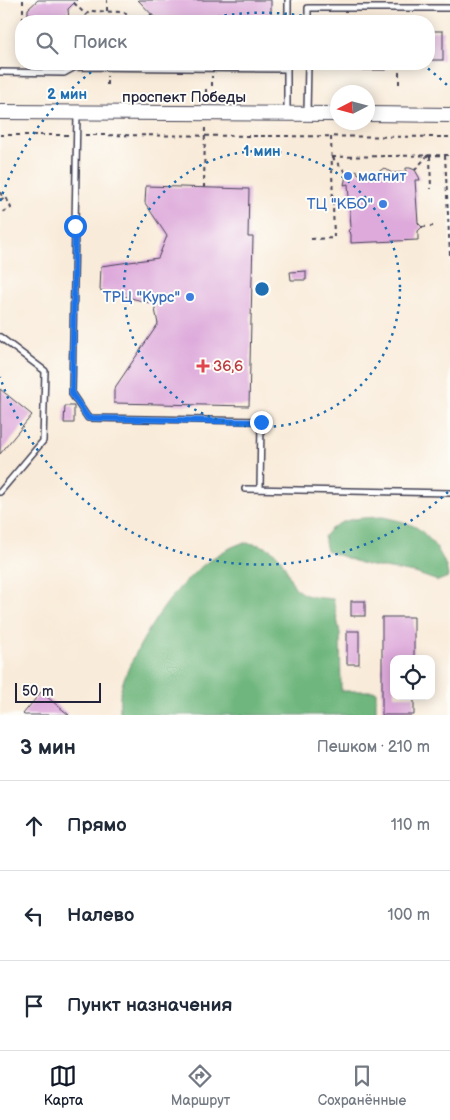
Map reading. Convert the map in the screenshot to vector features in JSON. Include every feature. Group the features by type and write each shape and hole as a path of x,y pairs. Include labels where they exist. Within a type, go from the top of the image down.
{"main road":[{"name":"проспект Победы","path":"0,112 330,114"},
{"path":"375,114 450,115"}],"lane":[{"path":"288,0 288,15"},
{"path":"308,15 308,8 450,8"},
{"path":"0,72 64,73 70,70"},
{"path":"287,70 287,114"},
{"path":"307,114 308,70"},
{"path":"77,113 72,394 88,418 261,422 260,489"},
{"path":"0,337 45,371 43,440 0,492"},
{"path":"245,489 450,493"}],"path":[{"path":"23,0 23,15"},
{"path":"107,0 107,11"},
{"path":"74,3 86,15 90,11 107,11 124,12 127,15"},
{"path":"399,70 399,86"},
{"path":"204,188 206,86"},
{"path":"0,135 450,137"},
{"path":"310,239 334,238 331,136"},
{"path":"445,155 450,255"},
{"path":"332,157 450,155"},
{"path":"415,170 429,156"},
{"path":"429,156 431,189"},
{"path":"332,157 347,174"},
{"path":"0,192 1,199 6,197 11,208 0,213"},
{"path":"422,227 433,226"}],"green space":[{"path":"383,517 412,525 425,534 442,558 448,577 438,581 415,573 366,565 327,551 324,537 329,530 350,520"},
{"path":"242,543 259,545 271,550 279,557 292,583 306,595 333,599 340,633 341,691 376,691 376,715 120,715 120,692 126,673 155,620 179,588 193,574 208,561"}],"building":[{"path":"38,0 77,0 68,9 68,15 28,15 28,9"},
{"path":"138,0 271,0 271,15 152,15"},
{"path":"435,31 443,31 443,60 435,60"},
{"name":"ТЦ \"КБО\"","path":"384,168 392,173 406,172 406,168 410,168 415,170 419,177 420,180 415,180 418,223 422,227 418,231 418,240 351,243 351,234 348,231 351,227 348,184 344,185 346,176 357,170 358,174 377,173"},
{"name":"ТРЦ \"Курс\"","path":"146,186 249,189 248,237 253,237 249,406 114,403 114,389 158,324 154,304 100,290 101,266 158,258 167,236 145,203"},
{"path":"306,271 306,280 291,280 290,272"},
{"path":"0,389 32,415 0,454"},
{"path":"65,406 74,406 74,423 64,423"},
{"path":"351,601 365,601 365,616 351,616"},
{"path":"382,617 414,617 414,655 390,655 390,700 414,700 414,715 382,715"},
{"path":"347,631 359,631 359,664 347,664"},
{"path":"41,692 69,715 24,715"}],"place":[{"name":"магнит","path":"348,176"},
{"name":"ТЦ \"КБО\"","path":"383,204"},
{"name":"ТРЦ \"Курс\"","path":"190,297"},
{"name":"36,6","path":"203,366"}],"route":[{"path":"75,226 72,394 88,418 261,422"}]}
